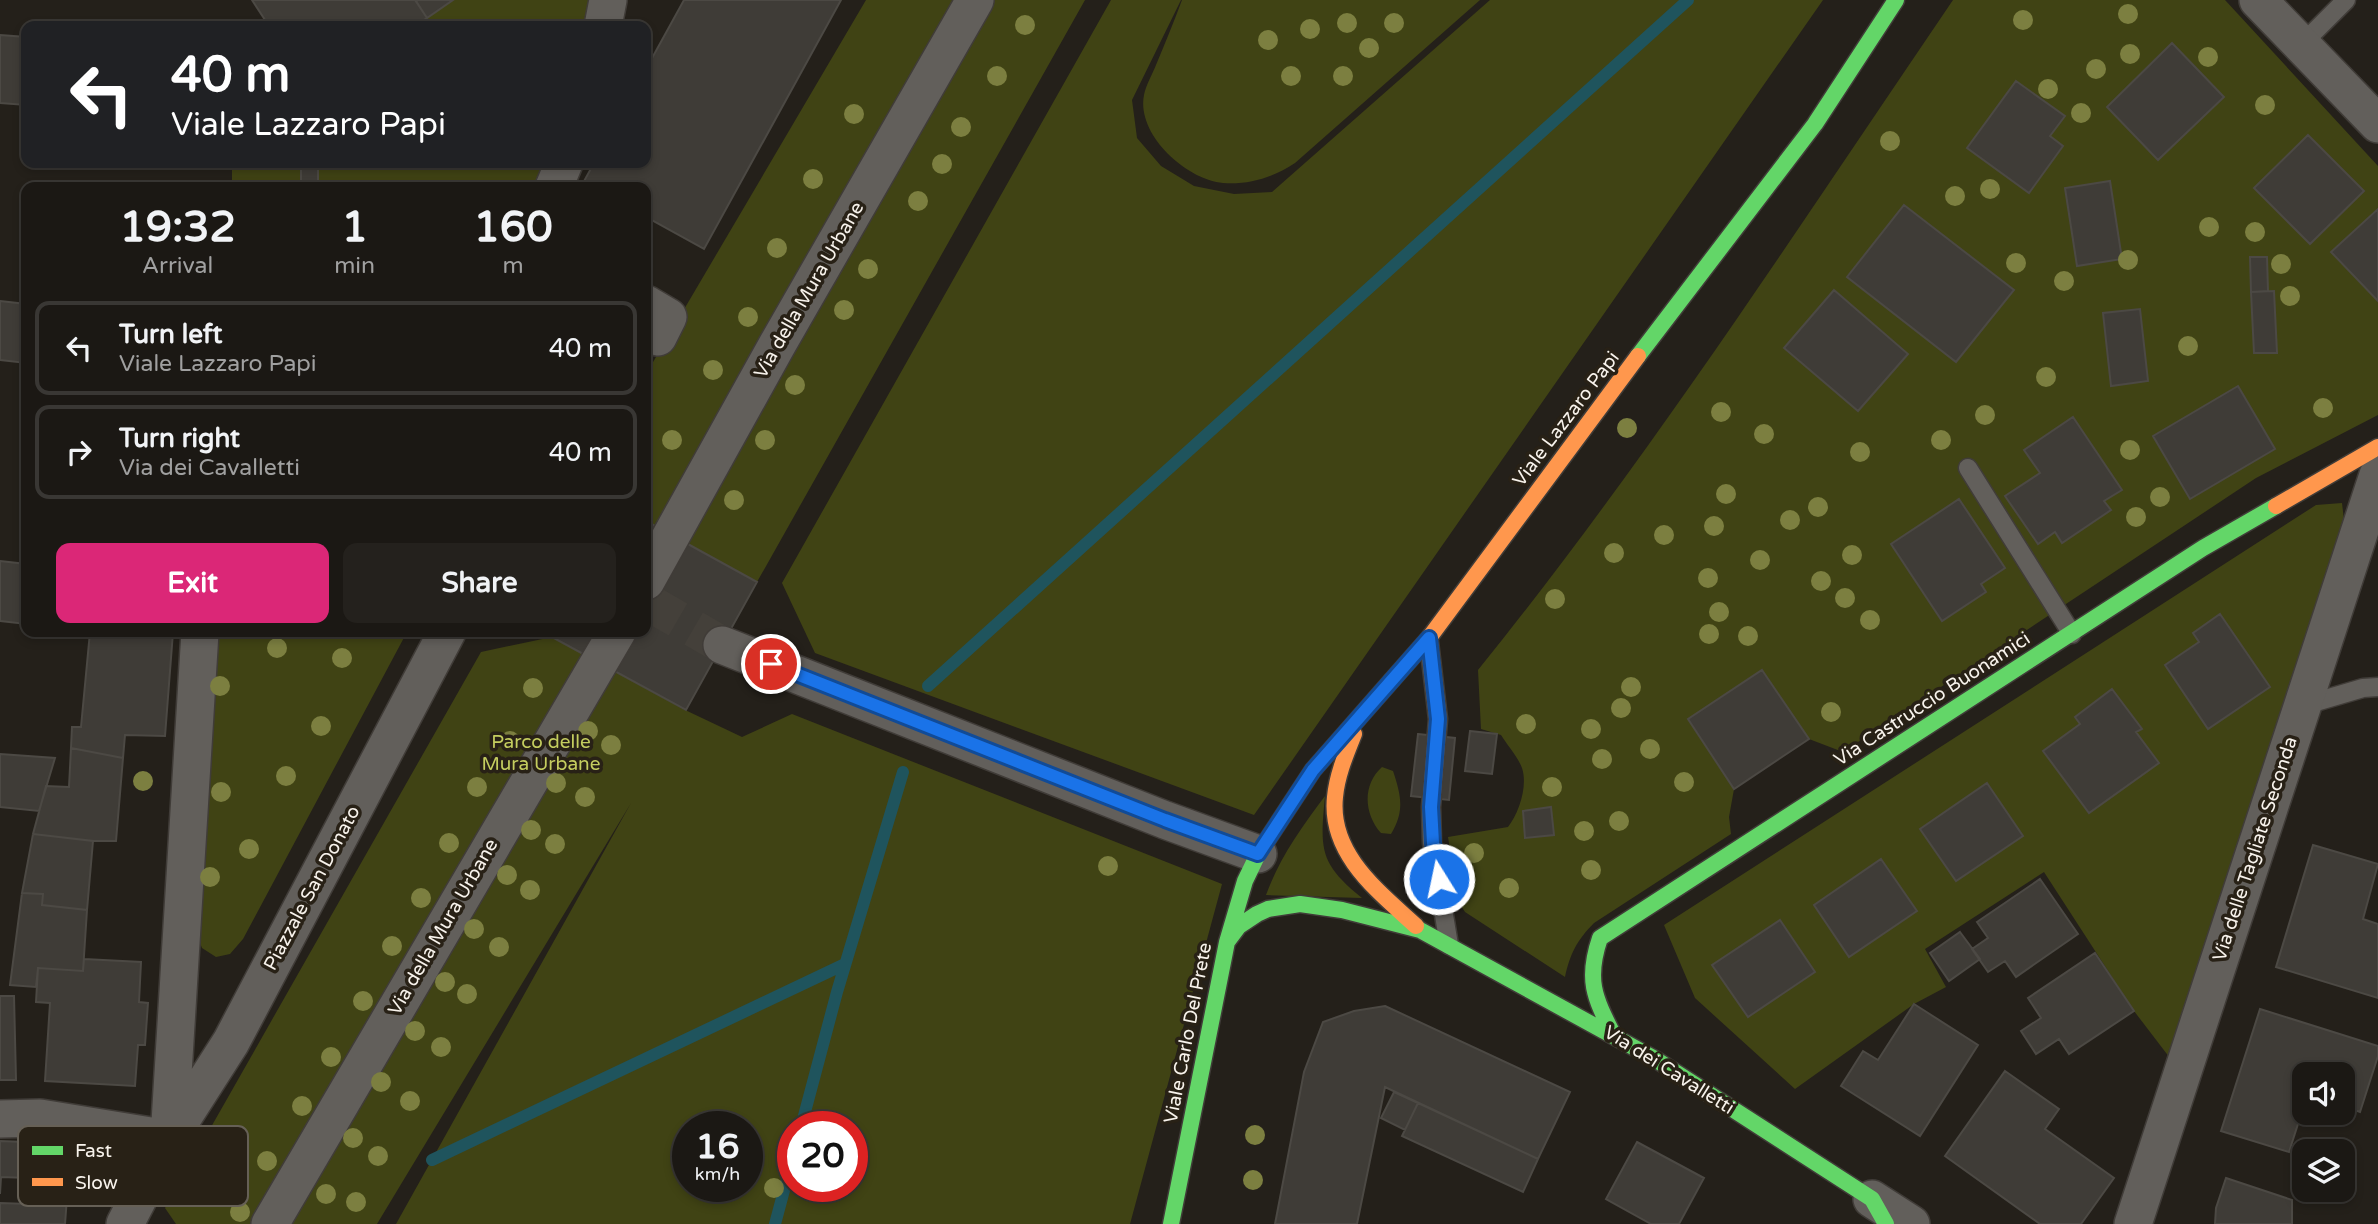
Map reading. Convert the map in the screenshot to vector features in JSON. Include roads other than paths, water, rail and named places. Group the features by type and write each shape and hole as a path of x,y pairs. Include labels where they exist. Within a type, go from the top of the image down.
{"main road":[{"name":"Viale Lazzaro Papi","path":"1258,854 1313,770 1429,638 1705,266 1815,124 1896,0"},
{"name":"Via Castruccio Buonamici","path":"1613,1034 1592,992 1591,961 1600,938 2255,517 2378,447"},
{"path":"1365,712 1342,761 1334,799 1335,826 1346,853 1360,872 1420,930"},
{"name":"Viale Carlo Del Prete","path":"1171,1224 1227,942 1245,881 1258,854"},
{"path":"1227,942 1239,926 1257,914 1268,909 1300,904 1330,908 1420,930"},
{"name":"Via dei Cavalletti","path":"1420,930 1613,1034 1879,1211"}],"street":[{"path":"604,21 608,0"},
{"name":"Via della Mura Urbane","path":"651,572 770,357 975,0"},
{"path":"2258,0 2378,124"},
{"name":"Via delle Tagliate Seconda","path":"2133,1224 2378,475"},
{"name":"Piazzale San Donato","path":"170,1126 200,637"},
{"name":"Piazzale San Donato","path":"177,1126 231,1042 444,637"},
{"name":"Via della Mura Urbane","path":"270,1224 614,637"},
{"path":"722,645 1165,820 1258,854"},
{"path":"0,1119 40,1118 89,1126"},
{"name":"Piazzale San Donato","path":"125,1224 134,1206"},
{"name":"Via dei Cavalletti","path":"1879,1211 1911,1224"}],"lane":[{"path":"2301,45 2346,0"},
{"path":"1968,468 2072,634"},
{"path":"1429,638 1438,719 1431,807 1433,843 1449,945"},
{"path":"2302,706 2363,688 2378,687"}],"waterway":[{"path":"928,686 1688,0"},
{"path":"805,1111 837,992 903,772"},
{"path":"432,1160 845,964"},
{"path":"775,1224 781,1202"}],"tunnel":[{"path":"651,604 722,645"}],"park label":[{"name":"Parco delle Mura Urbane","path":"541,753"}]}
